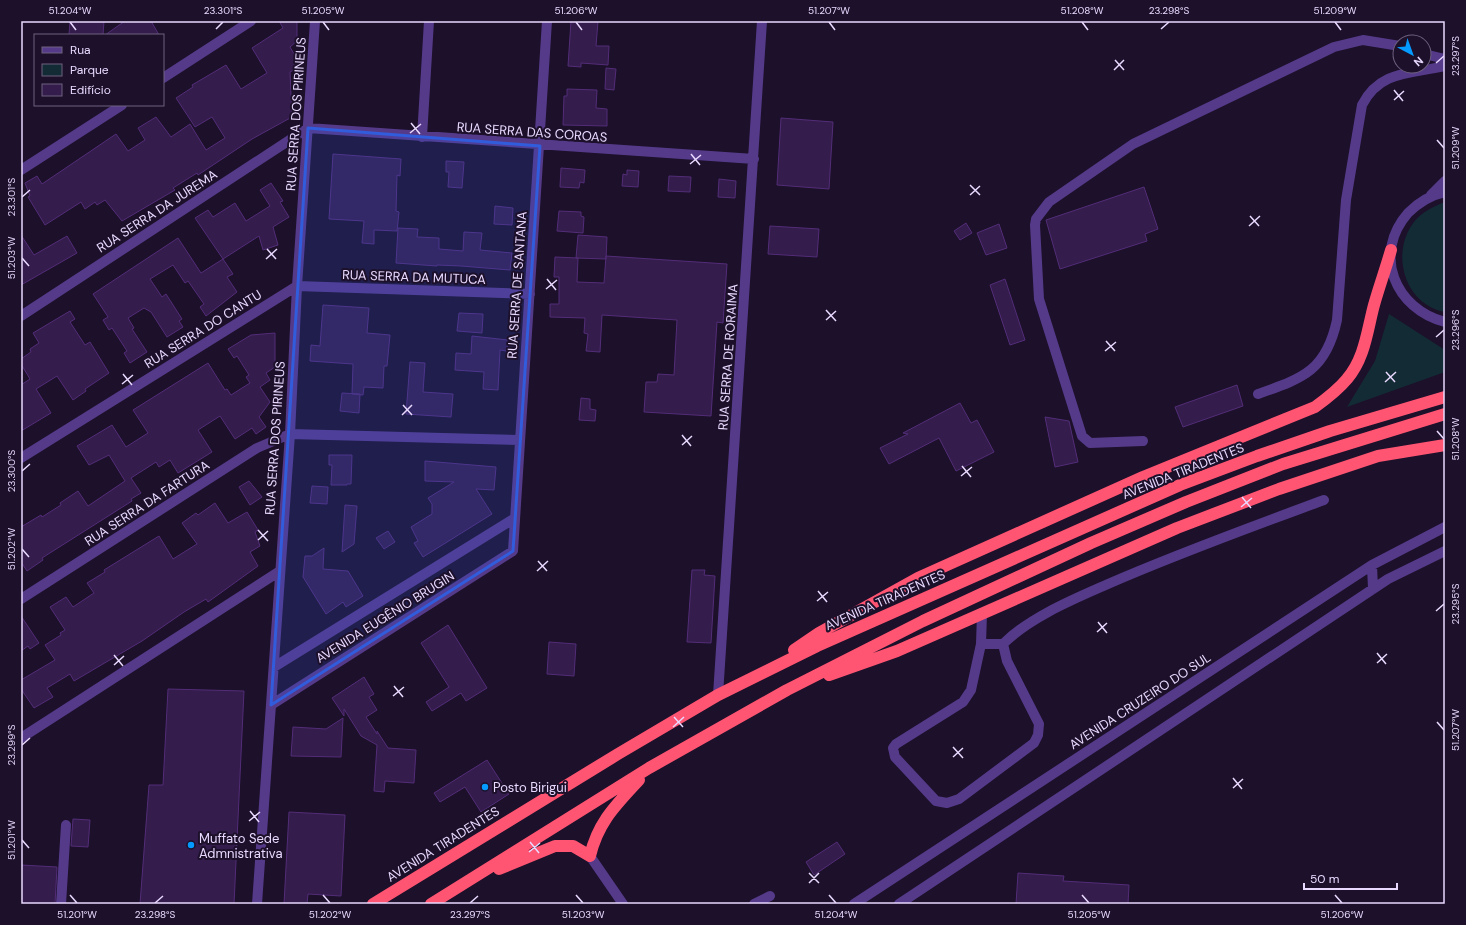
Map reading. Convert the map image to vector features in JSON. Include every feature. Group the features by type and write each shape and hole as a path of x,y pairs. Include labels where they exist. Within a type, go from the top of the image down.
{"highway":[{"path":"767,670 819,633 918,578 1142,477 1315,407 1334,393 1348,379 1358,362 1365,346 1374,306 1391,250"},
{"name":"AVENIDA TIRADENTES","path":"373,904 618,754 718,695 869,621 1180,485 1257,456 1330,431 1445,397"},
{"path":"431,904 649,768 786,690 994,587 1186,502 1283,464 1445,414"},
{"path":"786,690 897,651 1177,528 1279,488 1378,456 1445,445"},
{"path":"456,888 556,846 573,846 590,856 598,833 609,811 649,768"}],"street":[{"path":"164,77 251,21"},
{"name":"RUA SERRA DOS PIRINEUS","path":"257,904 290,434 297,286 315,21"},
{"path":"422,137 429,21"},
{"name":"RUA SERRA DE SANTANA","path":"513,551 547,21"},
{"name":"RUA SERRA DE RORAIMA","path":"718,695 762,21"},
{"path":"1143,441 1090,443 1082,436 1039,299 1035,225 1036,218 1049,202 1133,144 1334,47 1362,40 1392,45"},
{"path":"1432,56 1445,59"},
{"path":"1258,394 1293,381 1310,371 1321,361 1334,336 1337,320 1346,200 1362,105 1366,97 1389,77 1445,66"},
{"path":"21,170 120,106"},
{"name":"RUA SERRA DAS COROAS","path":"308,128 540,146 754,159"},
{"name":"RUA SERRA DA JUREMA","path":"21,316 308,128"},
{"path":"1430,197 1445,181"},
{"path":"1445,192 1430,197 1420,203 1404,218 1394,239 1391,250 1393,275 1404,297 1423,314 1445,322"},
{"name":"RUA SERRA DA MUTUCA","path":"297,286 530,294"},
{"name":"RUA SERRA DO CANTU","path":"21,458 297,286"},
{"path":"290,434 520,440"},
{"name":"RUA SERRA DA FARTURA","path":"21,599 257,448 290,434"},
{"path":"981,644 1003,644 1015,632 1073,599 1162,560 1324,500"},
{"name":"AVENIDA EUGÊNIO BRUGIN","path":"274,666 515,518"},
{"name":"AVENIDA CRUZEIRO DO SUL","path":"854,904 1372,564 1445,527"},
{"name":"AVENIDA EUGÊNIO BRUGIN","path":"271,705 513,551"},
{"path":"904,902 1388,579 1445,551"},
{"path":"1372,564 1373,589"},
{"path":"21,738 280,571"},
{"path":"982,614 981,644 971,690 963,702 896,744 893,748 894,757 936,801 947,803 960,799 1034,743 1038,735 1039,724 1007,661 1003,644"},
{"path":"61,904 66,825"},
{"path":"590,856 623,904"},
{"path":"754,904 770,896"}],"highlighted area":[{"path":"308,128 540,146 513,551 271,705"}],"green space":[{"path":"1445,203 1445,312 1431,307 1419,299 1405,276 1402,262 1403,248 1407,234 1414,222 1426,211"},
{"path":"1389,314 1445,350 1445,372 1347,407 1375,361"}],"building":[{"path":"70,21 104,21 103,34 69,34"},
{"path":"125,21 151,21 158,34 106,34"},
{"path":"279,21 297,21 297,41 290,47 301,66 290,72 292,117 252,139 198,175 197,173 173,188 175,190 122,221 105,200 97,205 95,202 85,209 81,202 45,225 28,197 30,196 25,183 37,176 42,184 116,134 128,151 145,140 138,128 156,117 171,137 190,124 206,150 225,138 212,117 195,127 176,98 193,87 192,85 226,65 241,89 267,73 252,48 283,28"},
{"path":"571,21 598,21 596,46 609,46 608,65 581,63 581,67 568,66"},
{"path":"606,68 616,69 614,90 605,89"},
{"path":"567,89 597,90 596,108 607,109 607,126 563,125 564,96 567,96"},
{"path":"781,118 833,122 829,189 777,185"},
{"path":"333,154 401,159 400,176 397,175 396,211 399,212 397,231 374,230 374,244 362,243 364,221 329,219"},
{"path":"446,161 464,162 462,188 448,187 449,172 446,172"},
{"path":"561,168 585,170 584,183 580,182 579,188 560,187"},
{"path":"627,170 639,171 638,187 622,186 623,174 627,175"},
{"path":"669,176 691,177 690,192 668,191"},
{"path":"719,179 736,181 735,198 718,197"},
{"path":"271,183 283,201 280,202 289,217 273,227 278,245 263,250 259,236 223,259 195,218 208,210 213,217 235,203 246,221 270,206 260,190"},
{"path":"1144,187 1158,229 1145,234 1147,241 1060,269 1046,220"},
{"path":"495,206 513,208 512,225 494,224"},
{"path":"559,211 581,212 581,216 584,217 583,233 557,231"},
{"path":"966,223 972,233 960,240 954,231"},
{"path":"999,224 1007,248 986,255 977,233"},
{"path":"770,226 819,229 817,257 768,254"},
{"path":"398,228 418,229 417,237 439,238 439,249 463,251 464,232 482,233 480,250 512,253 510,270 396,263"},
{"path":"21,235 34,255 67,236 77,253 21,285"},
{"path":"578,235 607,237 606,259 576,258"},
{"path":"178,238 201,273 223,259 233,274 227,277 237,292 206,316 200,307 204,304 188,281 185,283 173,265 150,279 162,297 166,294 182,319 179,321 183,327 167,337 151,312 144,308 128,318 134,328 132,329 147,352 130,363 124,353 127,351 112,328 109,330 103,320 108,317 93,294"},
{"path":"606,256 727,264 723,323 717,322 711,416 644,412 646,382 657,382 658,374 674,375 677,320 602,315 600,352 586,351 588,334 584,333 585,318 550,317 550,304 559,304 559,277 554,277 555,257 578,258 577,282 604,283"},
{"path":"1005,279 1025,340 1010,345 990,285"},
{"path":"323,305 369,308 367,333 390,335 387,366 384,366 383,388 364,387 363,395 352,394 353,364 310,361 311,345 320,346"},
{"path":"70,311 75,319 70,322 85,345 90,342 109,373 85,389 86,391 73,400 57,376 36,389 51,413 21,431 21,385 30,379 21,364 21,359 31,352 30,349 39,343 33,333"},
{"path":"459,313 483,314 482,333 457,331"},
{"path":"275,333 275,367 266,373 270,380 260,387 270,402 259,417 266,427 256,434 252,428 235,439 220,416 198,430 212,452 178,473 170,460 159,467 156,462 131,478 141,493 131,499 132,501 42,558 43,560 27,571 21,562 21,527 41,515 42,517 61,505 60,503 78,491 88,506 125,481 109,455 89,465 77,446 112,425 126,447 148,433 133,410 208,363 225,390 227,389 231,395 250,383 246,377 249,375 237,356 234,358 228,349 251,335"},
{"path":"472,336 508,340 507,351 500,350 498,390 483,389 484,372 455,370 456,353 471,354"},
{"path":"410,362 425,363 423,392 453,394 451,417 406,414"},
{"path":"1237,385 1243,406 1183,427 1175,407"},
{"path":"342,393 360,394 359,413 340,411"},
{"path":"581,398 590,399 590,409 596,410 595,421 579,420"},
{"path":"960,403 971,423 977,420 994,452 956,471 939,438 889,464 880,448 908,434 903,433"},
{"path":"1045,417 1069,421 1078,462 1055,467"},
{"path":"329,455 352,455 351,484 331,485 332,465 329,465"},
{"path":"425,461 496,467 494,490 476,489 492,514 423,557 414,543 418,541 411,527 432,514 432,504 428,498 454,482 425,481"},
{"path":"249,481 262,497 250,505 239,487"},
{"path":"312,486 328,487 327,504 310,503"},
{"path":"215,503 228,523 247,512 258,530 255,532 260,546 250,552 258,566 208,602 206,599 184,612 142,641 74,681 70,674 47,688 53,697 34,708 21,689 21,680 55,660 45,645 61,635 60,633 65,630 50,607 66,597 73,607 94,593 87,583 105,572 104,570 159,536 173,559 197,544 182,523 196,513 198,515"},
{"path":"345,505 357,506 354,544 342,552"},
{"path":"388,531 395,542 384,549 376,538"},
{"path":"324,548 323,569 348,571 363,596 346,607 343,602 326,614 303,577 305,556 312,556"},
{"path":"692,570 705,570 704,575 715,576 711,643 687,642"},
{"path":"21,616 39,643 30,649 28,646 21,651"},
{"path":"448,625 487,688 466,701 461,693 432,711 426,702 449,687 421,643"},
{"path":"549,642 576,644 574,676 547,674"},
{"path":"364,677 374,694 369,697 377,710 366,717 377,734 377,731 388,748 416,750 414,783 385,781 384,792 374,791 377,745 361,736 344,709 344,716 332,698"},
{"name":"Muffato Sede Admnistrativa","path":"168,689 244,691 234,904 140,904 149,785 163,785"},
{"path":"343,718 341,757 291,756 293,727 326,729"},
{"name":"Posto Birigui","path":"487,760 509,794 481,812 465,787 440,802 434,793"},
{"path":"289,812 345,815 341,896 308,894 307,904 284,904"},
{"path":"73,819 90,820 88,847 71,846"},
{"path":"837,842 845,854 814,875 806,862"},
{"path":"21,865 57,867 55,904 21,904"},
{"path":"1018,873 1064,876 1063,881 1129,885 1128,904 1016,904"}],"place":[{"name":"Posto Birigui","path":"485,787"},
{"name":"Muffato Sede Admnistrativa","path":"191,845"}]}
